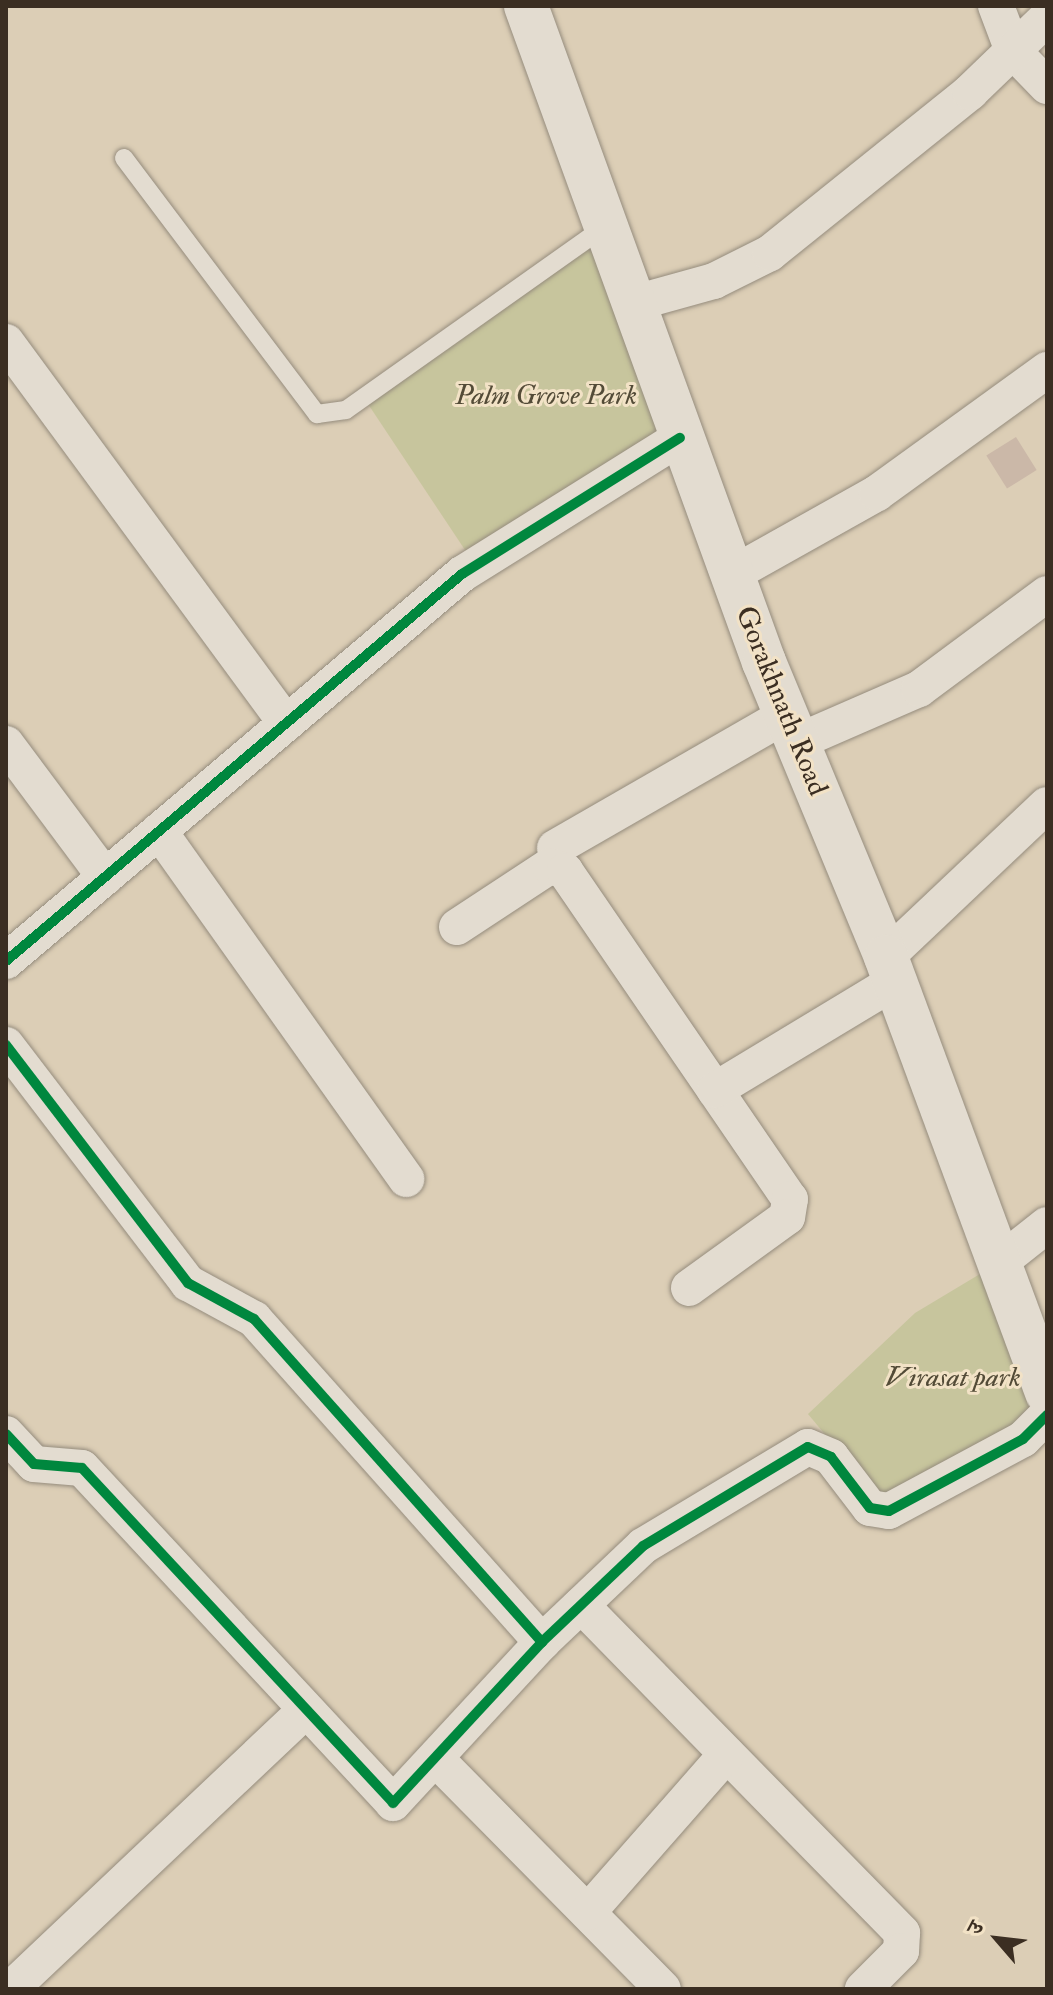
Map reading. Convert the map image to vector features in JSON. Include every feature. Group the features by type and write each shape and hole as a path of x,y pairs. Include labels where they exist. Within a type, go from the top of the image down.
{"main road":[{"name":"Gorakhnath Road","path":"526,6 731,575 891,969 1047,1393"}],"street":[{"path":"996,6 1013,51 1047,86"},
{"path":"631,304 714,281 770,253 1013,51 1047,18"},
{"path":"6,342 286,723"},
{"path":"731,575 877,493 1047,370"},
{"path":"6,961 462,574 680,438"},
{"path":"555,848 791,729 919,689 1047,594"},
{"path":"6,744 105,877"},
{"path":"715,1090 891,969 1047,806"},
{"path":"159,831 406,1179"},
{"path":"457,927 558,866 715,1090 791,1208 689,1288"},
{"path":"6,1045 188,1283 254,1319 542,1642"},
{"path":"999,1263 1047,1225"},
{"path":"6,1434 34,1464 82,1468 393,1803 542,1642 643,1546 808,1447 831,1457 870,1508 889,1511 1023,1439 1047,1415"},
{"path":"581,1605 902,1933 901,1951 863,1989"},
{"path":"16,1984 306,1710"},
{"path":"588,1912 727,1754"},
{"path":"436,1759 663,1989"}],"lane":[{"path":"124,158 317,414 346,410 604,227"}],"green space":[{"name":"Palm Grove Park","path":"601,235 674,436 471,559 364,398"},
{"name":"Virasat park","path":"990,1268 1042,1404 1015,1430 878,1498 808,1414 915,1313"}],"building":[{"path":"1016,437 1037,470 1007,489 986,456"}],"cycle path":[{"path":"6,961 462,574 680,438"},
{"path":"6,1045 188,1283 254,1319 542,1642 643,1546 808,1447 831,1457 870,1508 889,1511 1023,1439 1047,1415"},
{"path":"6,1434 34,1464 82,1468 393,1803 542,1642"}]}
